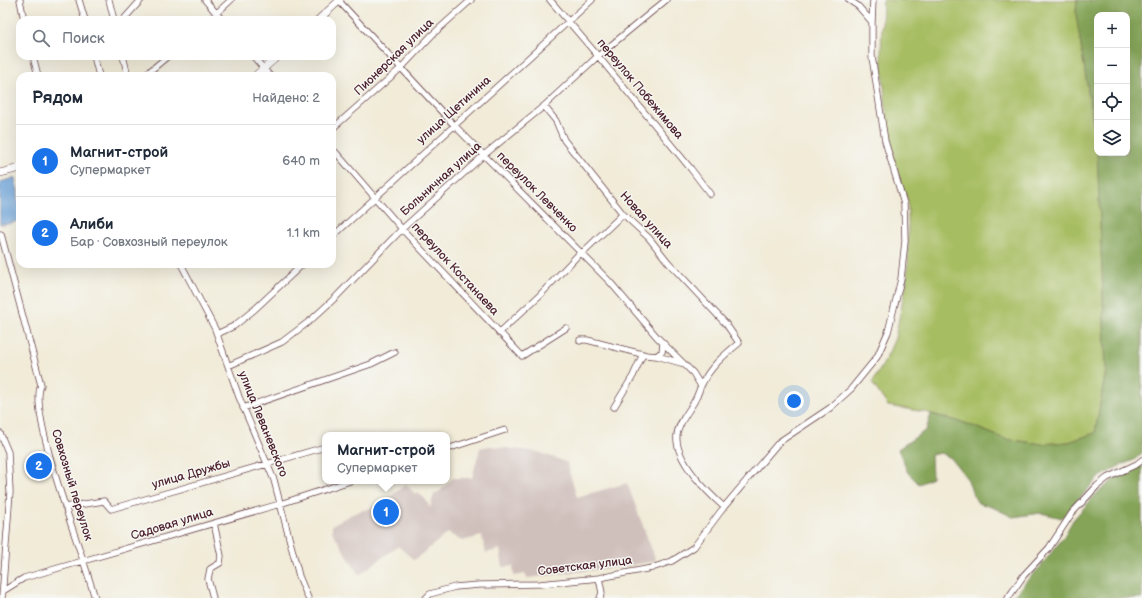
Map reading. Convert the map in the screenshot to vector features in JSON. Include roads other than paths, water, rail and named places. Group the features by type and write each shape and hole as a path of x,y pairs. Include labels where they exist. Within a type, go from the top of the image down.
{"main road":[{"path":"322,16 339,0"},
{"path":"260,72 273,60"},
{"path":"0,173 16,169"}],"street":[{"path":"20,0 23,16"},
{"path":"79,0 84,16"},
{"path":"109,0 113,16"},
{"path":"127,16 141,0"},
{"path":"204,0 219,16"},
{"path":"213,16 231,0"},
{"name":"переулок Левченко","path":"339,0 454,125 610,282 663,343 692,373 701,386"},
{"name":"Пионерская улица","path":"336,125 401,68 432,35 471,0"},
{"name":"переулок Побежимова","path":"550,0 692,169 710,194"},
{"name":"улица Щетинина","path":"336,233 592,0"},
{"name":"Больничная улица","path":"228,366 282,342 311,320 336,297 402,229 484,155 544,106 598,56 666,0"},
{"path":"849,0 858,6 872,22"},
{"name":"Советская улица","path":"426,598 430,594 467,586 540,584 599,578 652,568 672,561 694,547 724,507 779,442 830,408 851,389 877,357 888,332 901,279 905,241 904,204 885,141 872,57 873,0"},
{"path":"34,60 37,72"},
{"path":"95,60 97,72"},
{"path":"124,60 127,72"},
{"path":"149,72 163,60"},
{"path":"255,60 266,72"},
{"name":"Новая улица","path":"544,106 556,121 564,140 623,214 649,238 668,262 726,324 739,343 712,366 701,386"},
{"name":"переулок Костанаева","path":"336,153 402,229 522,356 566,328"},
{"name":"переулок Костанаева","path":"499,333 540,295 578,255 582,253 623,214"},
{"name":"Совхозный переулок","path":"0,234 41,386 38,399 44,434 94,598"},
{"name":"улица Леваневского","path":"183,268 217,334 243,408 274,480 299,576 308,598"},
{"path":"217,334 234,326 255,309 299,268"},
{"path":"580,341 587,340 643,354 666,358 683,364"},
{"path":"656,356 662,352 663,343"},
{"path":"243,408 371,364 395,352"},
{"path":"614,407 633,376 643,354"},
{"path":"701,386 698,396 677,434 677,447 684,460 700,482 713,498 724,507"},
{"path":"450,448 505,430"},
{"path":"0,434 8,452 10,492 2,598"},
{"name":"улица Дружбы","path":"65,506 104,501 111,509 322,448"},
{"path":"1008,598 1024,575 1049,548 1072,513 1097,486 1107,478 1137,464 1142,460"},
{"name":"Садовая улица","path":"3,590 24,578 84,562 280,504 341,484"},
{"path":"213,598 208,579 210,569 220,563 221,556 214,523"},
{"path":"599,578 602,593 600,598"}],"water":[{"path":"15,178 16,222 14,223 0,224 0,182"}],"place":[{"name":"Алиби","path":"39,466"},
{"name":"Магнит-строй","path":"386,512"}]}
